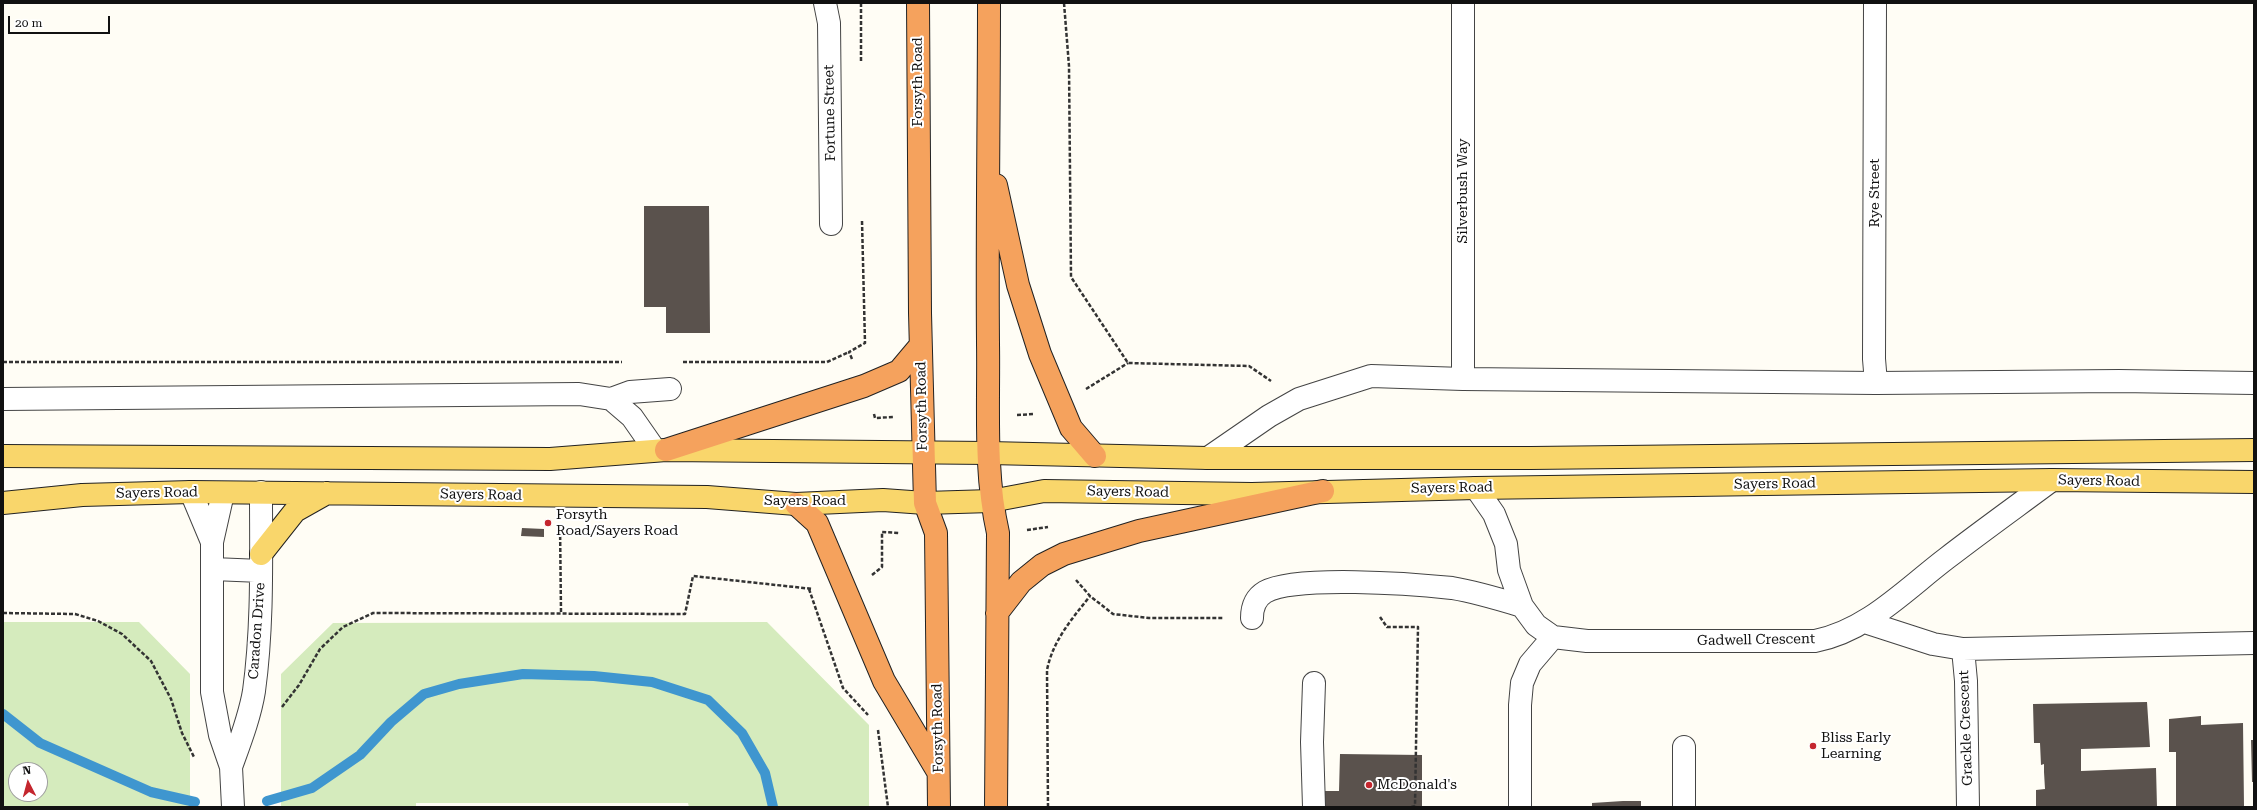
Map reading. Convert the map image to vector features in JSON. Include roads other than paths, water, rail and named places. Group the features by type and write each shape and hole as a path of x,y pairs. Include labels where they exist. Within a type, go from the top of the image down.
{"highway":[{"name":"Forsyth Road","path":"918,3 920,346 925,503 936,533 938,807"},
{"path":"988,3 989,453 991,501 998,533 996,807"},
{"path":"988,144 1018,285 1040,354 1071,428 1095,456"},
{"path":"660,450 864,386 899,371 920,346"},
{"path":"997,613 1021,582 1042,565 1064,554 1139,531 1323,491"},
{"path":"796,504 817,523 884,681 938,771"}],"main road":[{"name":"Sayers Road","path":"3,456 550,459 660,450 923,452 1208,458 1531,458 2254,450"},
{"path":"224,493 230,470 244,458 261,492"},
{"name":"Sayers Road","path":"3,503 82,495 191,492 707,498 796,504 883,500 925,503 991,501 1044,491 1252,494 1476,488 2052,480 2254,482"},
{"path":"261,562 295,511 328,493"}],"street":[{"name":"Fortune Street","path":"826,3 829,23 831,224"},
{"name":"Silverbush Way","path":"1463,3 1463,379"},
{"name":"Rye Street","path":"1875,3 1874,359 1876,383"},
{"path":"1208,458 1269,416 1299,399 1371,376 1463,379 1876,383 2111,381 2254,383"},
{"path":"611,400 630,392 670,389"},
{"path":"3,399 580,394 611,400 632,417 660,450"},
{"name":"Gadwell Crescent","path":"1476,488 1494,514 1506,544 1510,570 1522,606 1536,625 1553,637 1587,641 1815,641 1830,637 1865,622 1947,558 2052,480"},
{"name":"Caradon Drive","path":"191,492 212,542"},
{"name":"Caradon Drive","path":"231,767 242,737 253,692 261,619 261,492"},
{"name":"Caradon Drive","path":"224,493 212,542 212,692 218,727 231,767 233,807"},
{"path":"213,570 261,562"},
{"path":"1252,618 1255,602 1265,592 1316,583 1387,584 1452,588 1482,594 1522,606"},
{"path":"1865,622 1932,644 1963,649 2254,643"},
{"path":"1520,807 1520,705 1522,683 1530,664 1553,637"},
{"name":"Grackle Crescent","path":"1963,649 1966,682 1968,807"},
{"path":"1314,682 1312,742 1314,807"},
{"path":"1684,747 1684,807"}],"waterway":[{"path":"267,801 312,788 360,755 391,722 424,694 459,684 523,674 594,676 652,682 708,700 742,733 765,773 773,807"},
{"path":"3,714 40,743 151,792 195,802"}],"place":[{"name":"Forsyth Road/Sayers Road","path":"548,523"},
{"name":"Bliss Early Learning","path":"1813,746"},
{"name":"McDonald's","path":"1369,785"}]}
